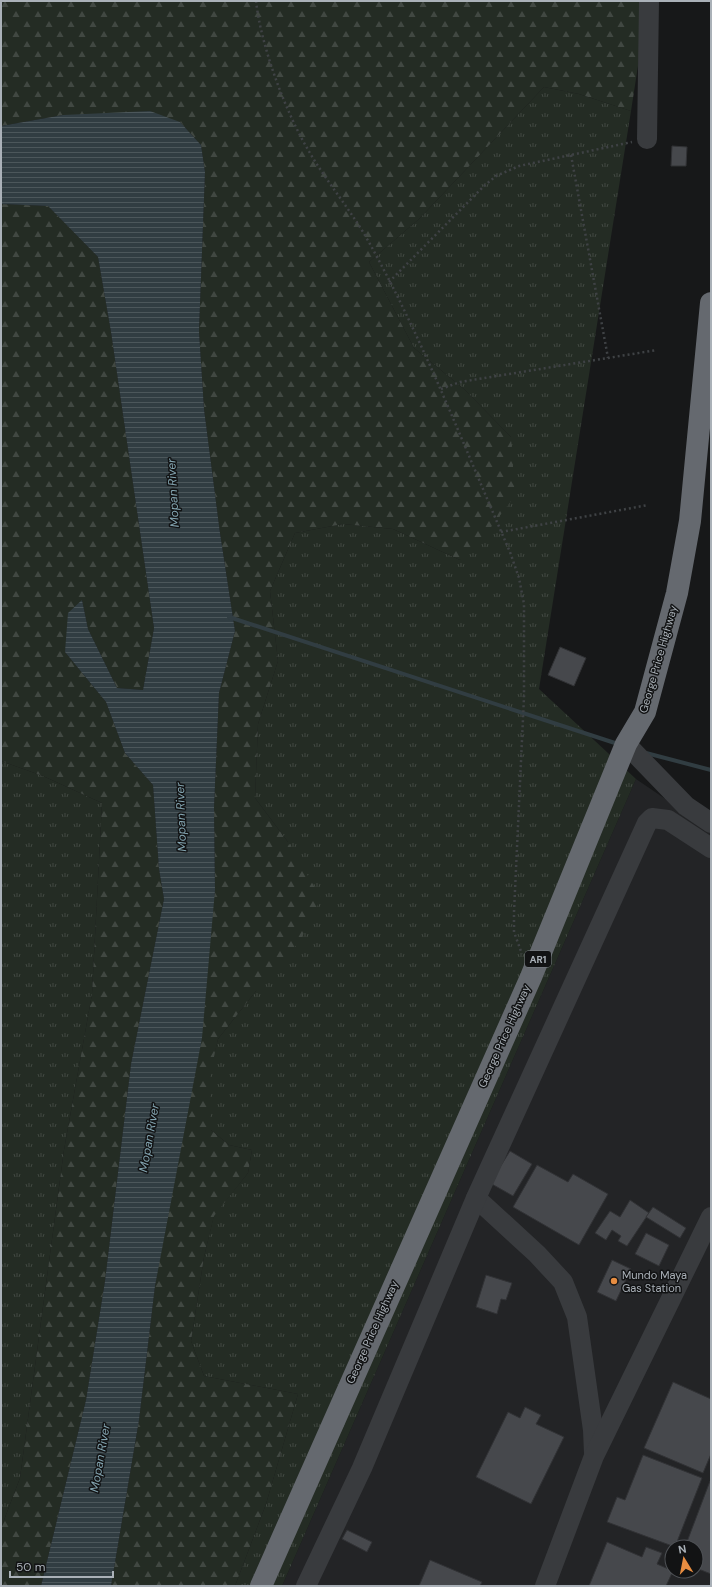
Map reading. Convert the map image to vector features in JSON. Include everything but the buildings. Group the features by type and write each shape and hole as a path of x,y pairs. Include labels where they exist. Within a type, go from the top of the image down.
{"highway":[{"name":"George Price Highway","path":"261,1586 531,977 626,744 644,712 677,593 690,521 705,422 711,303"}],"street":[{"path":"646,139 649,1"},
{"path":"626,744 686,806 711,823"},
{"path":"306,1586 362,1468 476,1198 647,824 652,818 668,820 711,848"},
{"path":"476,1198 537,1254 563,1282 572,1301 577,1317 593,1430 594,1456"},
{"path":"545,1586 594,1456 711,1217"},
{"path":"693,1253 711,1244"}],"path":[{"path":"256,1 265,44 292,118 310,154 366,237 389,282 441,389 519,578 524,604 524,697 514,932 531,977"},
{"path":"389,282 484,186 496,176 519,166 646,139"},
{"path":"571,155 608,358"},
{"path":"441,389 460,382 657,350"},
{"path":"501,532 648,504"}],"shaded area":[{"path":"636,779 711,830 711,1586 282,1586"}],"green space":[{"path":"1,1 648,1 631,111 579,94 544,87 419,219 369,262 414,348 465,390 511,437 515,496 474,549 460,560 393,529 343,524 295,533 270,591 278,661 258,724 255,798 288,842 321,898 300,941 256,991 218,1039 211,1070 211,1130 229,1145 252,1150 248,1173 214,1216 204,1257 191,1341 204,1376 298,1394 266,1504 235,1586 111,1586 139,1420 155,1286 215,890 214,808 219,693 235,631 220,533 204,409 199,331 205,172 201,145 180,122 63,115 1,126"},
{"path":"544,87 579,94 631,111 539,689 636,779 282,1586 235,1586 266,1504 298,1394 204,1376 191,1341 204,1257 214,1215 248,1173 252,1150 229,1145 211,1130 210,1070 218,1039 256,991 288,842 255,798 258,724 278,661 270,591 295,533 343,524 393,529 460,560 511,437 465,390 414,348 369,262 419,219"},
{"path":"1,204 48,206 98,257 111,332 154,628 143,690 117,688 88,629 82,600 65,652 106,702 125,753 153,785 159,869 164,899 131,1064 105,1281 86,1400 41,1586 1,1586 1,1528 20,1478 64,1150 92,994 102,803 43,776 1,761"},
{"path":"1,761 43,776 102,803 92,994 64,1150 20,1478 1,1528"}],"water":[{"name":"Mopan River","path":"150,111 180,122 201,145 205,172 199,331 204,409 220,533 235,631 219,693 214,808 215,890 202,1038 155,1286 139,1420 111,1586 41,1586 86,1400 105,1281 131,1064 164,899 159,869 153,785 125,753 106,702 65,652 68,613 82,600 88,629 117,688 143,690 154,628 111,332 98,257 48,206 1,204 1,126 63,115"}],"waterway":[{"path":"229,617 618,744"},
{"path":"646,753 711,770"}],"place":[{"name":"Mundo Maya Gas Station","path":"614,1281"}]}
